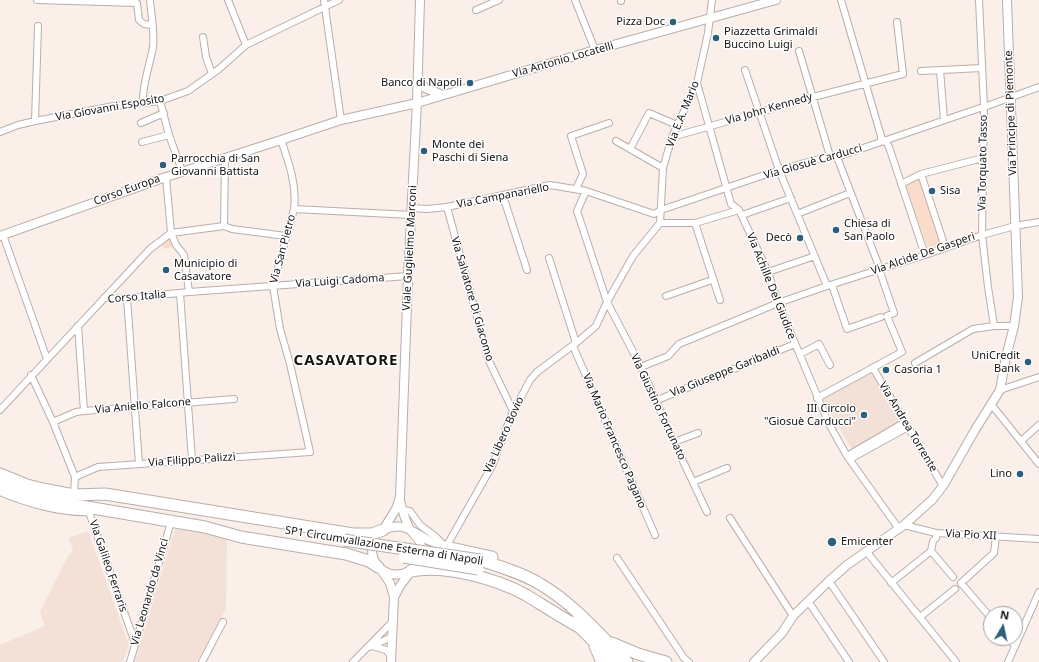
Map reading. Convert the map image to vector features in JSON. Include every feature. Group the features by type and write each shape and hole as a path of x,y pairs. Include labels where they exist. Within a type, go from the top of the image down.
{"highway":[{"path":"2,479 205,522 241,537 346,554 369,561 378,567"},
{"path":"2,479 26,495 45,500 170,522 205,522"},
{"path":"74,495 104,494 353,534 372,534 382,530"},
{"name":"SP1 Circumvallazione Esterna di Napoli","path":"205,522 479,565 521,575 540,584 561,598 580,622 599,641 615,662"},
{"path":"446,547 486,555 530,571 545,579 570,602 580,622"},
{"path":"411,571 423,568 461,572 494,582 525,594 580,622"},
{"path":"602,662 599,641 666,662"},
{"name":"SP1 Circumvallazione Esterna di Napoli","path":"599,641 627,662"}],"street":[{"path":"37,0 137,2 139,20 144,24 152,25"},
{"path":"143,103 147,69 153,47 150,0"},
{"path":"228,0 246,45"},
{"name":"Via Giovanni Esposito","path":"0,132 18,125 35,121 114,106 160,101 188,91 212,74 246,45 325,3 339,0"},
{"name":"Viale Guglielmo Marconi","path":"410,530 400,497 420,0"},
{"path":"476,10 500,0"},
{"path":"575,0 595,50"},
{"name":"Via E.A. Mario","path":"661,210 663,168 672,137 697,83 708,33 712,0"},
{"name":"Via Antonio Locatelli","path":"417,103 595,50 776,0"},
{"path":"841,0 881,136 883,141 889,147 925,254"},
{"name":"Via Torquato Tasso","path":"978,0 984,107 982,235 994,326"},
{"name":"Via Principe di Piemonte","path":"754,662 782,633 793,616 829,581 847,565 901,527 932,500 943,486 1000,390 1014,326 1018,297 1009,98 1007,0"},
{"path":"325,3 341,120"},
{"name":"Via John Kennedy","path":"672,137 866,82 903,74 897,22"},
{"path":"35,121 38,26"},
{"path":"203,37 206,57 212,74"},
{"path":"799,51 833,157 850,193 879,269 894,313 887,316 902,352 817,398"},
{"path":"921,71 982,68"},
{"path":"745,70 758,112 797,214 815,256 830,285 848,329 881,317"},
{"path":"940,70 944,120"},
{"path":"418,78 425,88 443,95"},
{"name":"Via Achille Del Giudice","path":"697,83 732,204 740,212 768,272 778,304 817,398 829,424 849,458 901,527"},
{"name":"Via Giosuè Carducci","path":"661,210 780,170 833,157 883,141 1039,87"},
{"path":"160,101 169,135 182,171"},
{"name":"Corso Europa","path":"2,235 182,171 341,120 417,103"},
{"path":"141,123 164,113"},
{"path":"630,149 649,113 677,125"},
{"path":"576,189 583,174 571,136 609,123"},
{"path":"142,142 169,135"},
{"name":"Via San Pietro","path":"281,140 295,186 294,209 273,286 280,329 290,364 310,452"},
{"path":"616,141 663,168"},
{"path":"224,226 225,158"},
{"path":"901,184 921,174 983,158"},
{"path":"921,174 945,247"},
{"path":"166,177 171,233 176,246 184,255 190,292"},
{"name":"Via Campanariello","path":"294,209 411,212 447,207 550,185 586,191 654,214 661,210"},
{"name":"Via Giustino Fortunato","path":"586,191 576,211 607,302 641,367 707,512"},
{"path":"797,214 850,193"},
{"path":"503,196 528,270"},
{"path":"661,210 660,223 694,223 791,198"},
{"name":"Via Salvatore Di Giacomo","path":"447,207 489,361 513,411"},
{"path":"1015,226 1039,222"},
{"name":"Via Libero Bovio","path":"446,547 492,466 513,411 530,380 537,372 596,326 607,302 633,256 660,223"},
{"path":"694,223 720,300"},
{"path":"104,298 150,250 171,233 224,226 232,229 286,236"},
{"name":"Via Alcide De Gasperi","path":"641,367 668,356 679,344 778,304 945,247 1015,226"},
{"path":"2,235 47,359"},
{"path":"768,272 815,256"},
{"name":"Via Mario Francesco Pagano","path":"549,258 574,344 655,535"},
{"name":"Via Luigi Cadoma","path":"273,286 408,276"},
{"path":"666,296 712,280"},
{"name":"Corso Italia","path":"0,410 104,298 128,298 273,286"},
{"path":"180,293 192,460"},
{"path":"128,298 139,464"},
{"path":"78,326 84,411"},
{"path":"915,363 972,329 994,326 1014,326"},
{"name":"Via Giuseppe Garibaldi","path":"655,400 795,344"},
{"name":"Via Achille Del Giudice","path":"800,354 819,344 830,365"},
{"name":"Via Andrea Torrente","path":"873,368 943,486"},
{"path":"31,375 54,422 75,477 74,495"},
{"path":"1000,390 1039,377"},
{"name":"Via Aniello Falcone","path":"54,422 76,412 134,406 234,399"},
{"path":"991,404 1039,464"},
{"path":"849,458 906,424"},
{"path":"1020,441 1039,425"},
{"path":"674,442 698,433"},
{"name":"Via Filippo Palizzi","path":"75,477 98,467 310,452"},
{"path":"693,482 727,468"},
{"path":"0,492 25,501 66,511 105,511"},
{"name":"Viale Guglielmo Marconi","path":"382,530 396,509 400,497"},
{"path":"403,510 410,511 420,525 446,547"},
{"name":"Via Galileo Ferraris","path":"89,512 135,643"},
{"path":"730,518 793,616"},
{"name":"Via Leonardo da Vinci","path":"130,662 170,522"},
{"path":"391,659 394,597 390,584 378,567 372,555 372,546 376,537 382,530 391,526 401,526 435,544 446,547"},
{"name":"Via Pio XII","path":"901,527 936,533 1039,539"},
{"path":"394,597 400,586 417,564 421,555 421,545 417,536 410,530"},
{"path":"891,583 930,551 936,538 936,533"},
{"path":"983,609 961,583 994,553 996,536"},
{"path":"866,551 956,662"},
{"path":"930,551 953,577"},
{"path":"618,558 684,658 689,662"},
{"path":"378,567 392,575 411,571"},
{"path":"829,581 884,662"},
{"path":"920,617 955,589"},
{"path":"1023,630 1039,592"},
{"path":"808,601 849,662"},
{"path":"353,662 393,621"},
{"path":"202,662 223,622"},
{"path":"369,647 392,637"},
{"path":"1008,662 1016,646"},
{"path":"369,647 386,650 391,659"}],"shaded area":[{"path":"920,178 941,244 928,249 905,183"},
{"path":"169,235 173,243 172,247 165,249 159,243"},
{"name":"III Circolo \"Giosuè Carducci\"","path":"871,371 901,422 852,450 822,398"},
{"path":"175,529 227,537 226,609 197,662 135,662"},
{"path":"88,531 129,645 123,662 0,662 0,645 45,626 40,612 68,556 73,551 69,538"}],"place":[{"name":"Pizza Doc","path":"673,22"},
{"name":"Piazzetta Grimaldi Buccino Luigi","path":"716,38"},
{"name":"Banco di Napoli","path":"470,83"},
{"name":"Monte dei Paschi di Siena","path":"424,151"},
{"name":"Parrocchia di San Giovanni Battista","path":"163,165"},
{"name":"Sisa","path":"932,191"},
{"name":"Chiesa di San Paolo","path":"836,230"},
{"name":"Decò","path":"800,238"},
{"name":"Municipio di Casavatore","path":"166,270"},
{"name":"UniCredit Bank","path":"1028,362"},
{"name":"Casoria 1","path":"886,370"},
{"name":"III Circolo \"Giosuè Carducci\"","path":"864,415"},
{"name":"Lino","path":"1020,474"},
{"name":"Emicenter","path":"832,542"}],"district":[{"name":"CASAVATORE","path":"346,361"}]}
